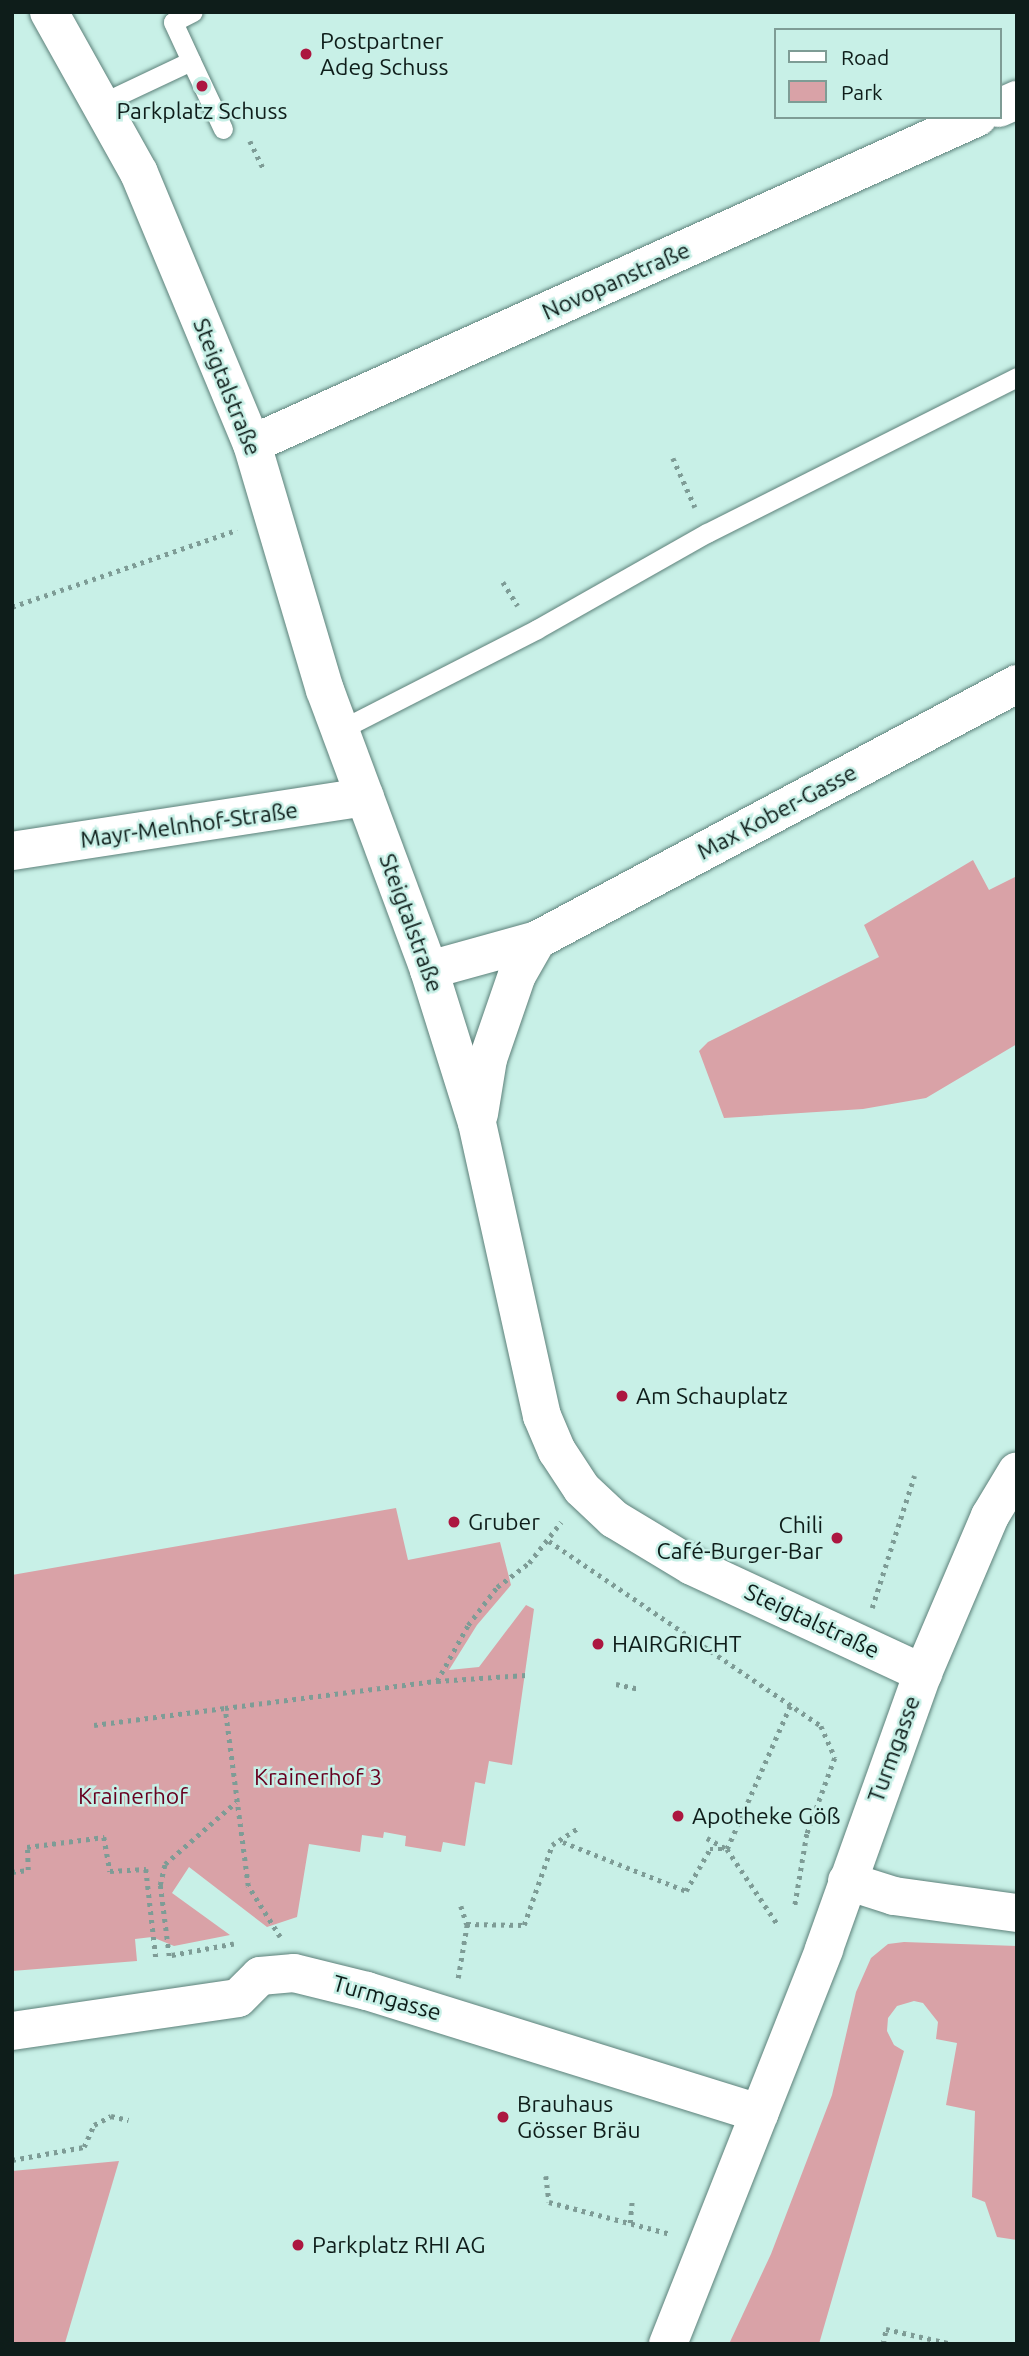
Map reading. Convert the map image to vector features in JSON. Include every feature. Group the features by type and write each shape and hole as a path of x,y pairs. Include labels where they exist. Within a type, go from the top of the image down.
{"street":[{"name":"Steigtalstraße","path":"48,12 102,103 139,173 253,444 272,518 340,730 429,970 477,1123 542,1416 582,1489 614,1519 692,1566 923,1673"},
{"path":"1001,107 1017,100"},
{"name":"Novopanstraße","path":"253,444 974,119"},
{"name":"Max Kober-Gasse","path":"429,970 537,940 1017,684"},
{"name":"Mayr-Melnhof-Straße","path":"12,851 365,797"},
{"path":"477,1123 488,1059 517,975 537,940"},
{"name":"Turmgasse","path":"668,2344 824,1949 923,1673 990,1516 1017,1471"},
{"path":"847,1881 894,1896 1017,1913"},
{"name":"Turmgasse","path":"12,2031 238,1998 260,1976 294,1973 452,2017 759,2113"}],"lane":[{"path":"193,12 173,22 223,129"},
{"path":"102,103 191,61"},
{"path":"340,730 537,629 707,533 1017,377"}],"path":[{"path":"673,458 707,533"},
{"path":"12,607 272,518"},
{"path":"880,1573 914,1476"},
{"path":"437,1681 468,1625 497,1587 549,1541 582,1489"},
{"path":"549,1541 666,1625 821,1726 835,1758 807,1834 791,1939 824,1949"},
{"path":"94,1726 437,1681 526,1675"},
{"path":"616,1684 639,1689"},
{"path":"727,1849 791,1704"},
{"path":"225,1708 248,1886 276,1929 294,1973"},
{"path":"237,1802 165,1864 160,1885 169,1956 237,1944"},
{"path":"467,1924 524,1925 552,1844 562,1841 580,1827"},
{"path":"12,1872 28,1870 27,1847 104,1838 110,1871 146,1869 156,1958"},
{"path":"707,1838 727,1849 778,1925"},
{"path":"562,1841 686,1891 710,1849 727,1849"},
{"path":"452,2017 467,1924 461,1906"},
{"path":"12,2160 84,2147 94,2125 111,2116 130,2120"},
{"path":"546,2176 549,2202 672,2234"},
{"path":"630,2223 632,2202"},
{"path":"883,2344 886,2329 952,2344"}],"green space":[{"path":"973,860 989,890 1017,876 1017,1044 926,1098 863,1109 724,1118 699,1051 708,1042 879,957 864,925"},
{"name":"Krainerhof","path":"396,1508 408,1560 500,1542 511,1585 477,1625 449,1670 479,1667 526,1605 534,1609 512,1765 489,1761 485,1784 475,1782 465,1846 443,1842 441,1852 405,1846 406,1836 384,1832 383,1838 362,1835 360,1852 309,1844 297,1917 267,1927 189,1867 172,1893 230,1935 174,1946 152,1937 135,1939 137,1961 12,1971 12,1575"},
{"path":"904,1942 1017,1946 1017,2240 997,2237 985,2202 972,2197 975,2111 946,2105 957,2043 936,2039 938,2022 923,2003 914,2001 897,2006 888,2018 887,2031 894,2045 904,2051 819,2344 729,2344 771,2254 832,2095 856,1992 871,1958 888,1944"},
{"path":"119,2161 65,2343 12,2344 12,2171"}],"place":[{"name":"Postpartner Adeg Schuss","path":"306,54"},
{"name":"Parkplatz Schuss","path":"202,86"},
{"name":"Am Schauplatz","path":"622,1396"},
{"name":"Gruber","path":"454,1522"},
{"name":"Chili Café-Burger-Bar","path":"837,1538"},
{"name":"HAIRGRICHT","path":"598,1644"},
{"name":"Apotheke Göß","path":"678,1816"},
{"name":"Brauhaus Gösser Bräu","path":"503,2117"},
{"name":"Parkplatz RHI AG","path":"298,2245"}],"park label":[{"name":"Krainerhof 3","path":"318,1777"}]}
